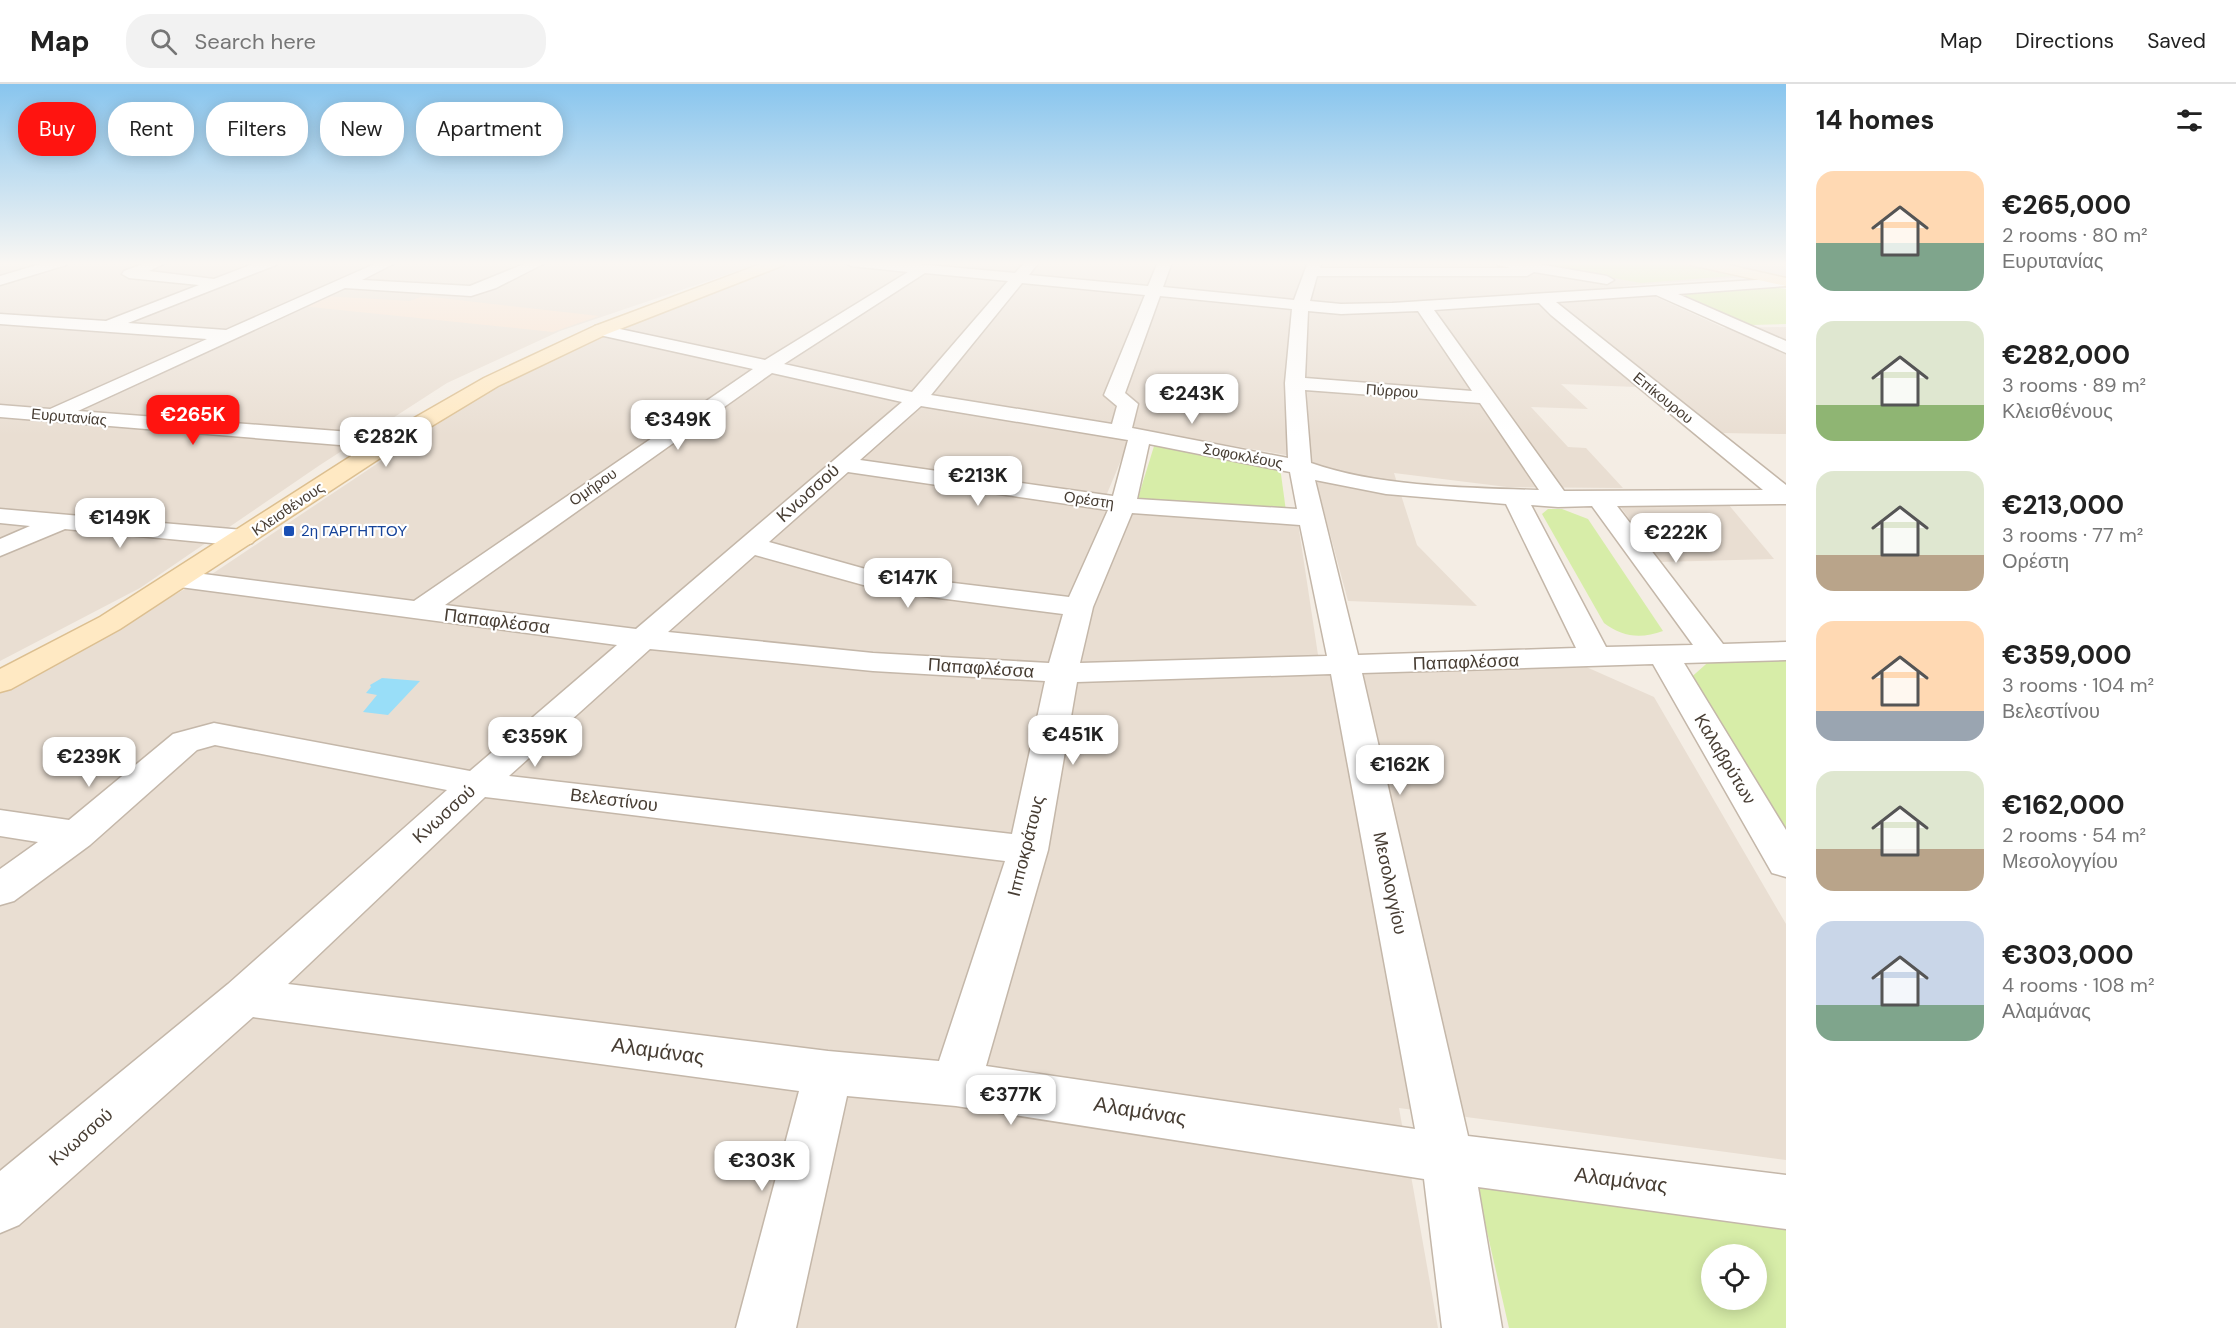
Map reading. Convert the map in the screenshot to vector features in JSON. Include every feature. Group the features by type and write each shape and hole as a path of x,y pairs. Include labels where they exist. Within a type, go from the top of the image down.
{"main road":[{"name":"Κλεισθένους","path":"0,682 110,623 389,442 491,381 627,320"}],"street":[{"path":"16,320 228,336"},
{"path":"105,326 121,320"},
{"path":"52,416 263,320"},
{"name":"Ομήρου","path":"418,610 769,366 841,320"},
{"name":"Κνωσσού","path":"0,1206 244,997 477,784 916,399 982,320"},
{"name":"Ιπποκράτους","path":"956,1084 1028,850 1069,641 1079,607 1122,505 1130,434 1128,404 1114,395 1142,320"},
{"name":"Μεσολογγίου","path":"1299,320 1295,383 1300,467 1345,666 1448,1158 1472,1328"},
{"path":"1433,320 1558,500"},
{"name":"Επίκουρου","path":"1567,320 1786,497"},
{"path":"1724,320 1786,348"},
{"name":"Σοφοκλέους","path":"601,330 916,399 1130,434 1300,467 1340,481 1516,499 1786,497"},
{"name":"Πύρρου","path":"1295,383 1489,398"},
{"name":"Ευρυτανίας","path":"0,411 389,442"},
{"name":"Ορέστη","path":"841,464 1013,491 1122,505 1312,518"},
{"path":"1516,499 1596,658"},
{"path":"1600,500 1715,654"},
{"path":"0,516 243,538"},
{"path":"0,548 62,522"},
{"path":"749,545 885,583 1079,607"},
{"name":"Παπαφλέσσα","path":"180,579 643,639 873,662 1064,674 1786,651"},
{"name":"Καλαβρύτων","path":"1664,656 1786,863"},
{"name":"Βελεστίνου","path":"76,836 185,742 203,735 226,735 477,784 1028,850"},
{"path":"0,823 76,836"},
{"path":"0,890 76,836"},
{"name":"Αλαμάνας","path":"244,997 828,1074 956,1084 1448,1158 1786,1202"},
{"path":"766,1328 828,1074"}],"shaded area":[{"path":"0,320 592,320 560,331 447,383 320,465 140,588 0,661"},
{"path":"437,320 587,320 553,332"},
{"path":"640,320 1707,320 1724,328 1786,327 1786,434 1722,433 1661,388 1561,384 1588,409 1531,407 1568,447 1586,448 1623,488 1507,487 1394,473 1417,545 1477,606 1348,601 1310,459 1134,429 1101,508 1298,523 1320,668 1575,662 1654,697 1786,924 1786,1160 1399,1108 1438,1328 0,1328 0,692 212,574 444,419 521,373"},
{"path":"1728,504 1774,559 1659,562 1620,506"}],"green space":[{"path":"1740,320 1786,320 1786,324 1751,325"},
{"path":"1155,443 1280,467 1286,511 1137,501"},
{"path":"1548,509 1562,509 1588,519 1663,631 1639,636 1625,634 1604,623 1542,514"},
{"path":"1786,654 1786,834 1687,681 1714,657"},
{"path":"1472,1166 1786,1208 1786,1328 1509,1328"}],"water":[{"path":"382,678 420,681 388,715 363,712 377,695 366,693 370,685"}],"place":[{"name":"2η ΓΑΡΓΗΤΤΟΥ","path":"289,531"}]}
